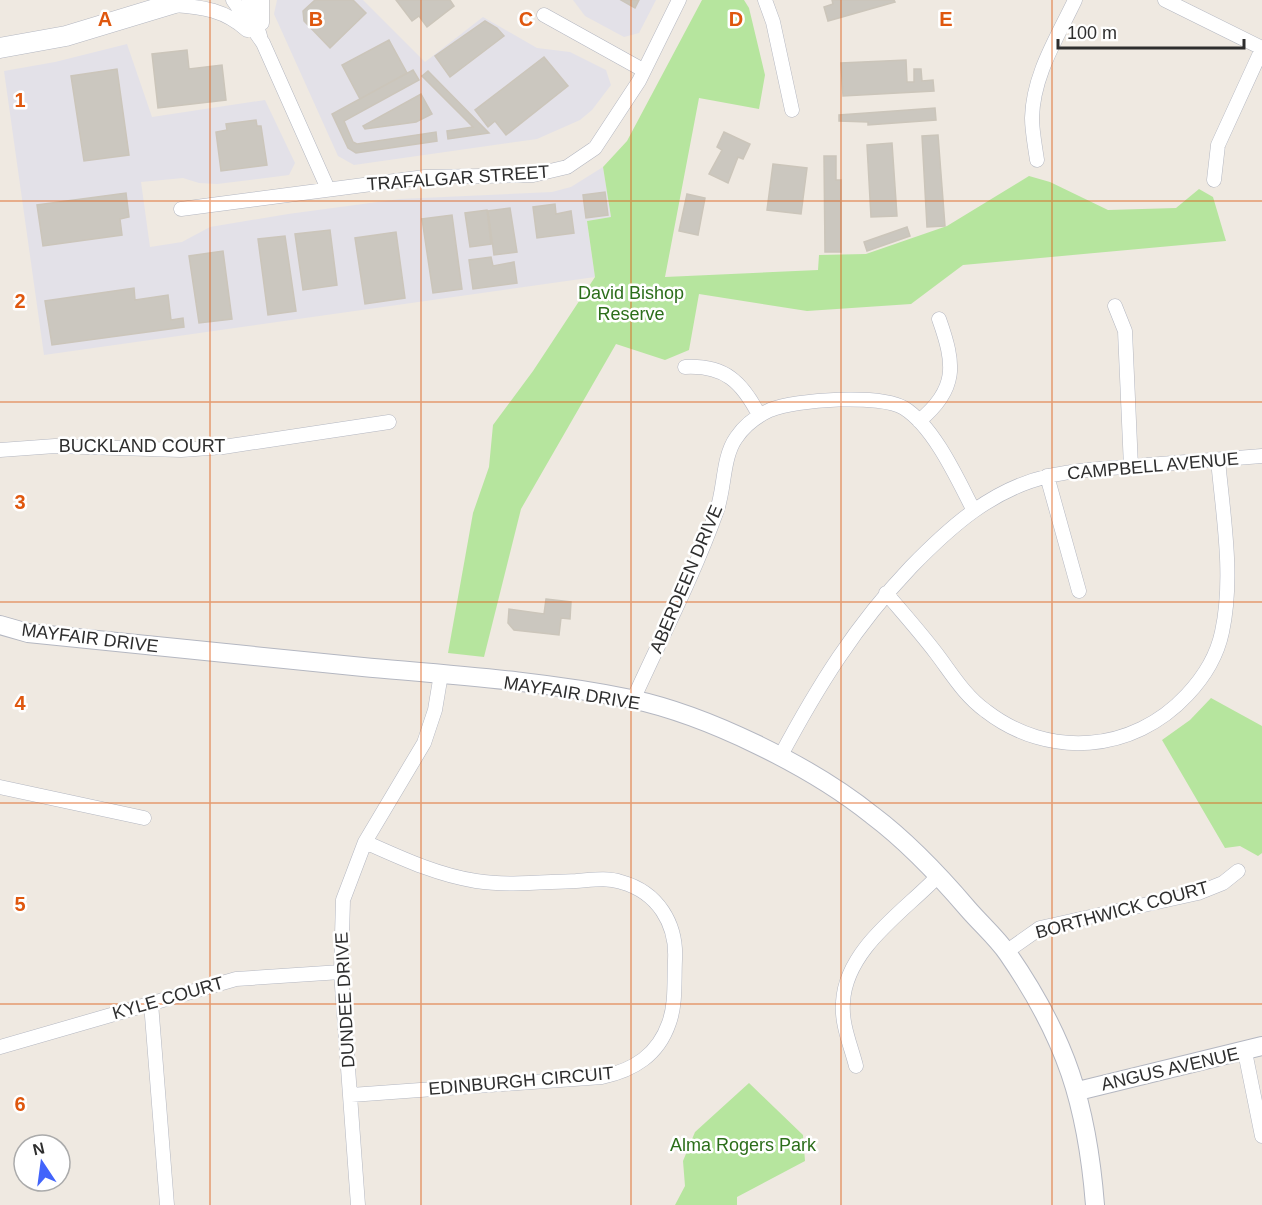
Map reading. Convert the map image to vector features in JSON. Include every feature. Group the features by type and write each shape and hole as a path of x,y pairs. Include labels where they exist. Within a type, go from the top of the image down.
{"main road":[{"path":"0,48 66,36 178,3"}],"street":[{"path":"233,0 262,43"},
{"path":"249,0 262,43 328,189"},
{"path":"262,0 262,43"},
{"name":"TRAFALGAR STREET","path":"181,209 425,177 533,175 567,168 595,148 639,81 679,0"},
{"path":"765,0 773,22 792,110"},
{"path":"1037,160 1032,119 1034,95 1040,71 1075,0"},
{"path":"1165,0 1262,48 1218,145 1214,180"},
{"path":"178,3 221,13 238,22 262,43"},
{"path":"544,15 643,70"},
{"path":"1115,306 1125,331 1131,467"},
{"path":"920,421 943,399 948,390 950,377 947,344 939,319"},
{"path":"685,367 712,369 735,380 741,384 759,416"},
{"name":"ABERDEEN DRIVE","path":"633,700 701,553 717,510 730,447 740,432 759,416 792,404 871,399 891,402 905,409 920,421 949,464 973,509"},
{"name":"BUCKLAND COURT","path":"0,450 55,446 181,450 223,447 389,422"},
{"name":"CAMPBELL AVENUE","path":"780,757 812,695 852,636 886,593 940,537 973,509 1047,476 1089,468 1131,467 1262,456"},
{"path":"886,593 936,652 966,694 1007,726 1029,736 1068,744 1106,742 1127,735 1174,709 1210,665 1222,633 1226,596 1226,559 1218,460"},
{"path":"1047,476 1079,591"},
{"name":"MAYFAIR DRIVE","path":"0,625 28,633 550,686 633,700 709,725 780,757 872,814 939,875 1006,952 1060,1045 1078,1091 1091,1158 1095,1205"},
{"name":"DUNDEE DRIVE","path":"358,1205 341,972 343,900 365,842 424,743 435,710 441,674"},
{"path":"0,787 144,818"},
{"name":"EDINBURGH CIRCUIT","path":"351,1095 602,1077 624,1072 642,1061 660,1044 672,1014 676,948 672,926 658,905 636,888 605,879 523,883 478,881 444,874 365,842"},
{"name":"BORTHWICK COURT","path":"1006,952 1040,928 1198,893 1222,883 1238,871"},
{"path":"856,1066 843,1013 849,976 871,943 939,875"},
{"name":"KYLE COURT","path":"0,1047 236,979 341,972"},
{"path":"151,1003 167,1205"},
{"path":"1253,1049 1262,1136"},
{"name":"ANGUS AVENUE","path":"1078,1091 1253,1049"}],"shaded area":[{"path":"277,0 363,0 425,62 483,17 537,48 570,52 606,70 611,85 592,110 580,120 537,139 354,165 338,156 274,14"},
{"path":"573,0 656,0 639,33 624,37 585,16"},
{"path":"127,44 152,117 265,100 295,163 289,175 217,184 199,183 183,178 141,182 150,247 182,242 210,227 288,214 400,199 552,192 571,187 603,167 611,217 587,221 595,277 44,355 4,71 55,62"}],"green space":[{"name":"David Bishop Reserve","path":"702,0 744,0 749,8 765,75 759,109 699,98 665,277 818,270 819,255 866,254 947,226 1029,176 1050,182 1108,210 1176,208 1199,189 1213,197 1226,241 963,265 911,304 807,311 699,294 689,350 665,360 616,344 521,509 484,657 448,653 473,513 489,467 493,425 533,371 595,277 587,221 611,217 603,167 627,141"},
{"path":"1211,698 1262,726 1262,853 1258,856 1240,846 1225,848 1162,740 1190,720"},
{"name":"Alma Rogers Park","path":"749,1083 803,1135 805,1161 737,1197 737,1205 675,1205 685,1186 683,1161 695,1132"}],"building":[{"path":"315,0 353,0 366,13 330,48 304,21 303,11"},
{"path":"396,0 450,0 454,6 427,27 419,16 412,21"},
{"path":"621,0 639,0 635,8"},
{"path":"832,0 894,0 895,2 828,21 824,7 833,4"},
{"path":"485,21 497,28 504,36 450,77 435,56"},
{"path":"389,40 407,73 360,99 342,65"},
{"path":"187,50 189,69 222,65 226,100 158,108 152,54"},
{"path":"544,57 568,86 506,135 495,121 488,127 475,110"},
{"path":"906,60 907,82 914,82 914,69 921,69 922,81 933,80 934,91 843,96 841,63"},
{"path":"117,69 129,155 84,161 71,76"},
{"path":"413,70 419,80 344,121 353,142 357,144 436,132 437,141 356,153 348,148 332,114"},
{"path":"428,71 489,133 448,139 447,131 473,127 422,76"},
{"path":"421,94 432,114 416,122 365,129 363,126"},
{"path":"935,108 936,120 868,125 868,122 839,121 839,115"},
{"path":"256,120 257,126 261,126 267,165 221,171 216,132 227,130 226,124"},
{"path":"724,132 750,144 743,159 738,157 728,183 709,174 722,150 717,147"},
{"path":"938,135 945,226 927,227 922,136"},
{"path":"892,143 897,216 871,217 867,145"},
{"path":"824,156 836,156 836,180 841,180 841,252 825,252"},
{"path":"773,164 807,168 801,214 767,210"},
{"path":"605,192 608,215 586,218 583,195"},
{"path":"126,193 129,217 120,219 122,235 43,246 37,205"},
{"path":"687,194 705,198 698,235 679,231"},
{"path":"555,204 556,214 571,211 574,233 537,238 533,207"},
{"path":"510,208 517,252 494,255 488,211"},
{"path":"487,210 491,244 470,247 465,213"},
{"path":"452,215 462,289 433,293 422,219"},
{"path":"907,227 910,236 867,251 864,242"},
{"path":"330,230 337,285 303,290 295,234"},
{"path":"396,232 405,298 365,304 355,238"},
{"path":"285,236 296,311 268,315 258,239"},
{"path":"223,251 232,319 199,323 189,256"},
{"path":"491,257 493,266 514,262 517,283 473,289 469,260"},
{"path":"134,288 135,300 168,295 171,320 183,318 184,327 52,345 45,301"},
{"path":"546,599 571,602 570,619 561,618 559,635 514,630 508,623 509,609 544,614"}]}
